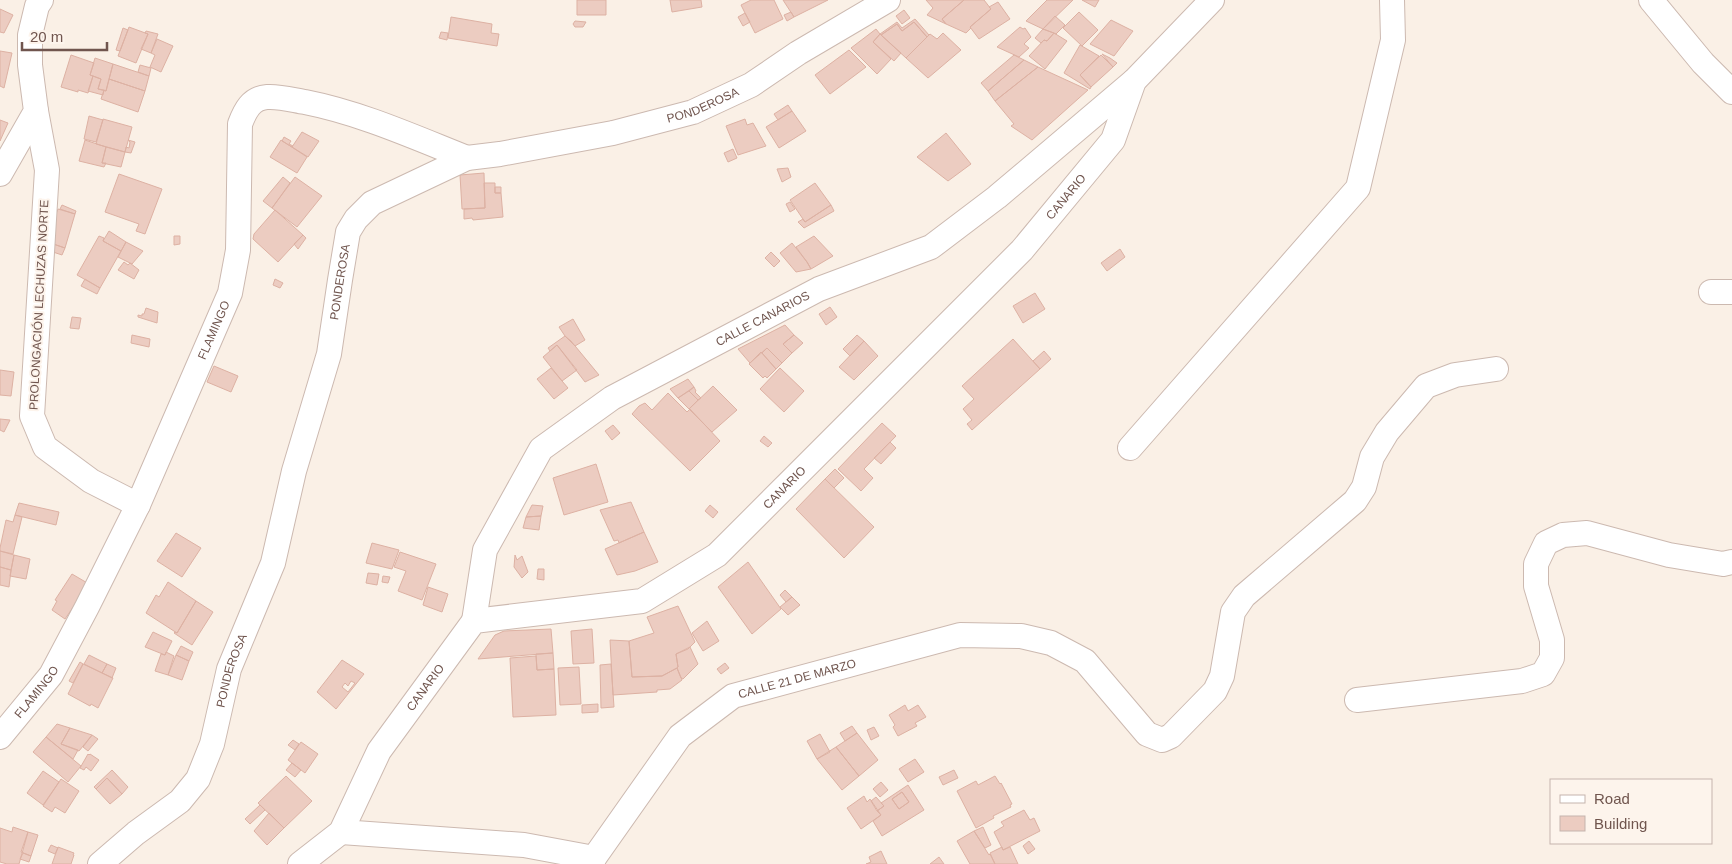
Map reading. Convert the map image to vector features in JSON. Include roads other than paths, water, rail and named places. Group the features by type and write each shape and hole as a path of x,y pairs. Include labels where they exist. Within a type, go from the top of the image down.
{"street":[{"name":"PROLONGACIÓN LECHUZAS NORTE","path":"41,0 37,6 30,34 30,65 47,170 32,416 45,447 91,482 138,504"},
{"name":"PONDEROSA","path":"100,864 136,832 180,801 198,779 212,744 229,669 274,563 294,470 329,354 348,232 356,219 372,204 468,158 500,154 613,132 692,112 751,85 798,53 888,0"},
{"name":"CANARIO","path":"300,864 341,832 379,750 474,621 642,601 717,555 1022,250 1113,140 1134,81 1212,0"},
{"path":"1130,448 1358,188 1393,40 1392,0"},
{"path":"1651,0 1702,63 1732,92"},
{"name":"CALLE CANARIOS","path":"474,621 486,550 541,449 612,398 819,289 932,247 997,197 1134,81"},
{"name":"FLAMINGO","path":"0,738 51,674 138,504 230,293 238,250 240,124 246,108 267,96 327,106 367,119 468,158"},
{"path":"0,174 36,111"},
{"name":"CALLE 21 DE MARZO","path":"595,861 680,736 733,696 960,635 1022,636 1050,643 1085,662 1147,734 1162,740 1171,736 1215,691 1222,676 1233,612 1244,596 1355,502 1364,487 1372,457 1387,432 1426,386 1455,375 1496,370"},
{"path":"1357,700 1522,681 1543,674 1552,658 1552,640 1536,586 1536,564 1546,543 1563,535 1587,533 1669,555 1723,564 1732,562"},
{"path":"341,832 524,845 595,861"}]}
